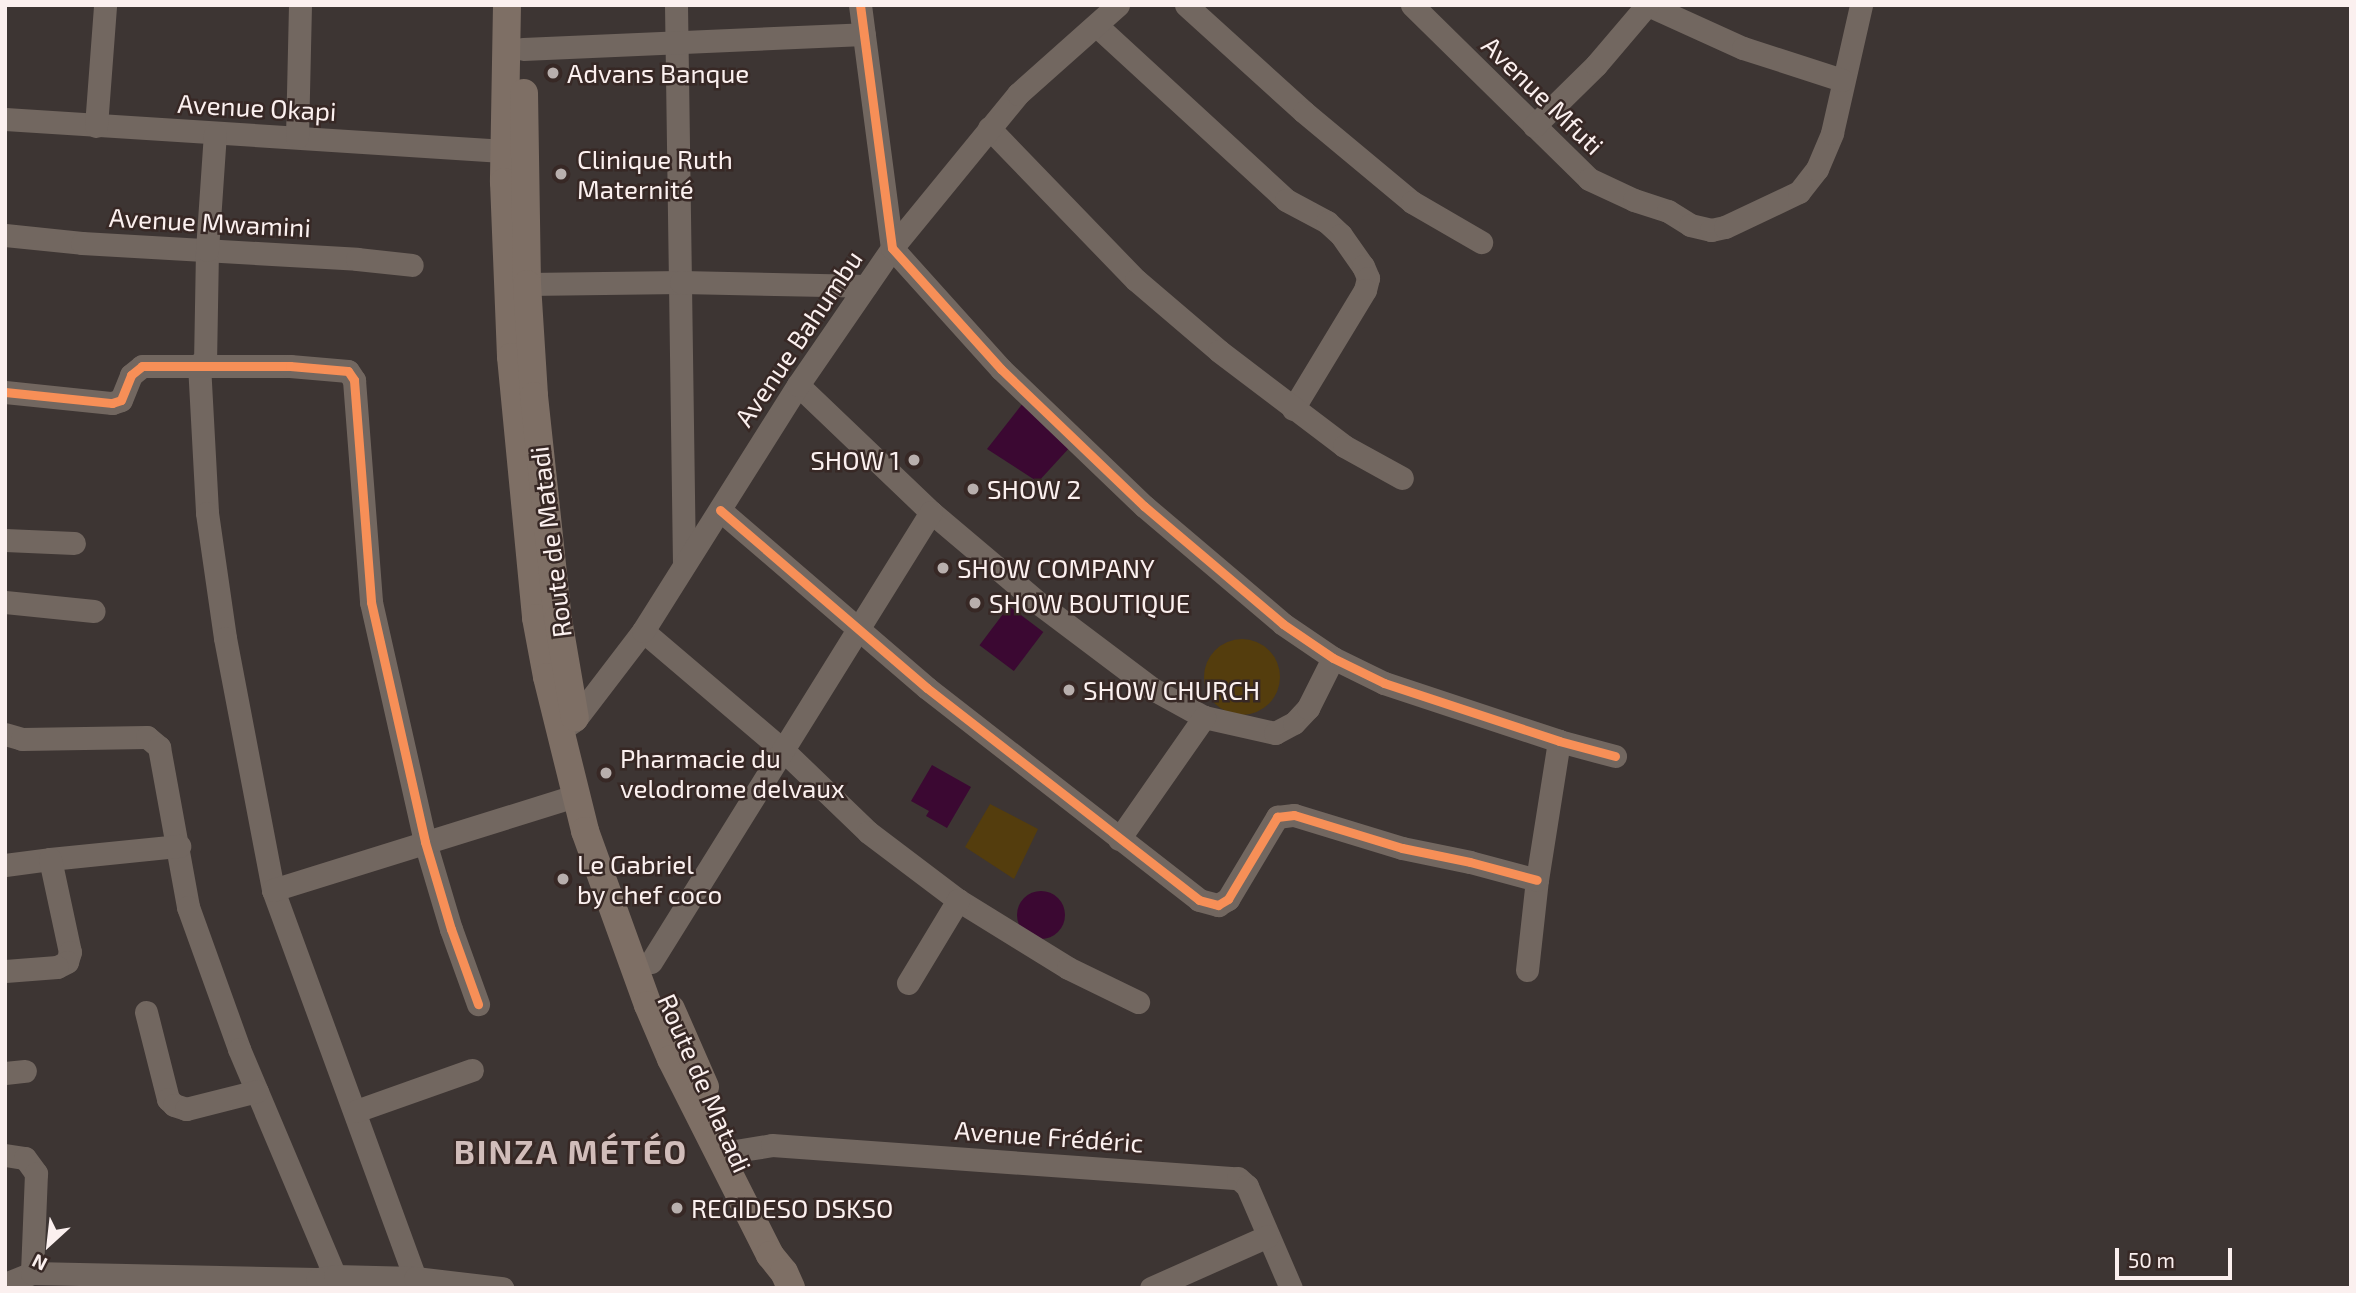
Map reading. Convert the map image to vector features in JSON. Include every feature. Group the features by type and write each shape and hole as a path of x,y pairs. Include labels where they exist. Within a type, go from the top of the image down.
{"main road":[{"name":"Route de Matadi","path":"507,5 515,152 527,284 530,472"},
{"name":"Route de Matadi","path":"524,5 507,300 530,472 558,619 575,796 608,899 657,1001 735,1151 783,1257 784,1283"},
{"name":"Route de Matadi","path":"568,725 597,804 632,916 651,962 671,1059 784,1283"}],"street":[{"path":"96,126 106,5"},
{"path":"297,136 300,5"},
{"path":"677,5 684,565"},
{"path":"860,5 892,248 1001,369 1144,506 1283,624 1333,658 1384,682 1559,741 1615,756"},
{"path":"1186,5 1304,112 1412,202 1481,242"},
{"name":"Avenue Mfuti","path":"1412,5 1589,179 1634,200 1668,211 1690,225 1711,230 1725,227 1799,192 1817,169 1832,133 1842,80"},
{"path":"1534,126 1596,65 1647,5 1743,48 1842,80 1861,5"},
{"path":"1108,12 1286,200 1327,222 1341,235 1363,266 1367,278 1365,290 1293,410"},
{"name":"Avenue Bahumbu","path":"568,725 643,631 798,386 892,248 1018,94 1108,12"},
{"path":"523,49 864,34"},
{"name":"Avenue Okapi","path":"5,119 515,152"},
{"path":"989,128 1136,279 1293,410 1344,446 1402,478"},
{"path":"215,134 202,364 207,513 225,638 273,890 415,1278"},
{"name":"Avenue Mwamini","path":"5,236 412,265"},
{"path":"527,284 681,282 866,286"},
{"path":"5,392 112,403 121,400 135,369 202,364 290,366 348,371 354,380 371,602 425,842 451,929 478,1004"},
{"path":"798,386 931,512 1094,647 1151,688 1204,717 1275,733 1294,723 1308,708 1333,658"},
{"path":"720,510 856,629 1199,900 1218,905 1228,899 1277,817 1294,815 1402,848 1537,880"},
{"path":"651,962 785,752 856,629 931,512"},
{"path":"5,540 74,543"},
{"path":"5,602 94,611"},
{"path":"643,631 785,752 868,832 958,900 1068,968 1138,1002"},
{"path":"1119,839 1204,717"},
{"path":"5,734 22,739 147,737 159,747 188,907 324,1281"},
{"path":"1527,970 1537,880 1559,741"},
{"path":"273,890 575,796"},
{"path":"5,865 179,846"},
{"path":"5,971 57,967 67,962 70,952 50,859"},
{"path":"908,983 958,900"},
{"path":"146,1012 168,1099 174,1105 186,1109 257,1091"},
{"path":"356,1111 472,1070"},
{"name":"Avenue Frédéric","path":"735,1151 772,1145 1238,1178 1247,1185 1291,1288"},
{"path":"5,1155 25,1157 36,1173 32,1273"},
{"path":"1151,1288 1268,1236"},
{"path":"5,1284 32,1273 324,1281 415,1278 502,1288"}],"shaded area":[{"path":"1023,403 1071,446 1038,482 987,449"},
{"path":"1009,606 1043,632 1014,671 980,645"},
{"path":"1235,639 1249,639 1263,645 1274,656 1280,677 1277,692 1269,704 1249,715 1235,715 1221,709 1210,698 1204,684 1204,670 1210,656 1221,645"},
{"path":"932,765 971,787 947,828 926,816 929,811 911,801"},
{"path":"990,804 1038,829 1014,879 965,847"},
{"path":"1041,891 1058,898 1065,915 1058,932 1041,939 1024,932 1017,915 1024,898"}],"cycle path":[{"path":"860,5 892,248 1001,369 1144,506 1283,624 1333,658 1384,683 1559,741 1615,756"},
{"path":"5,392 112,403 121,400 131,375 142,366 290,366 348,371 354,380 371,602 425,842 451,929 478,1004"},
{"path":"720,510 927,688 1199,900 1218,905 1228,899 1277,817 1294,815 1402,848 1537,880"}],"place":[{"name":"Advans Banque","path":"553,73"},
{"name":"Clinique Ruth Maternité","path":"561,174"},
{"name":"SHOW 1","path":"914,460"},
{"name":"SHOW 2","path":"973,489"},
{"name":"SHOW COMPANY","path":"943,568"},
{"name":"SHOW BOUTIQUE","path":"975,603"},
{"name":"SHOW CHURCH","path":"1069,690"},
{"name":"Pharmacie du velodrome delvaux","path":"606,773"},
{"name":"Le Gabriel by chef coco","path":"563,879"},
{"name":"REGIDESO DSKSO","path":"677,1208"}],"district":[{"name":"BINZA MÉTÉO","path":"571,1152"}]}
